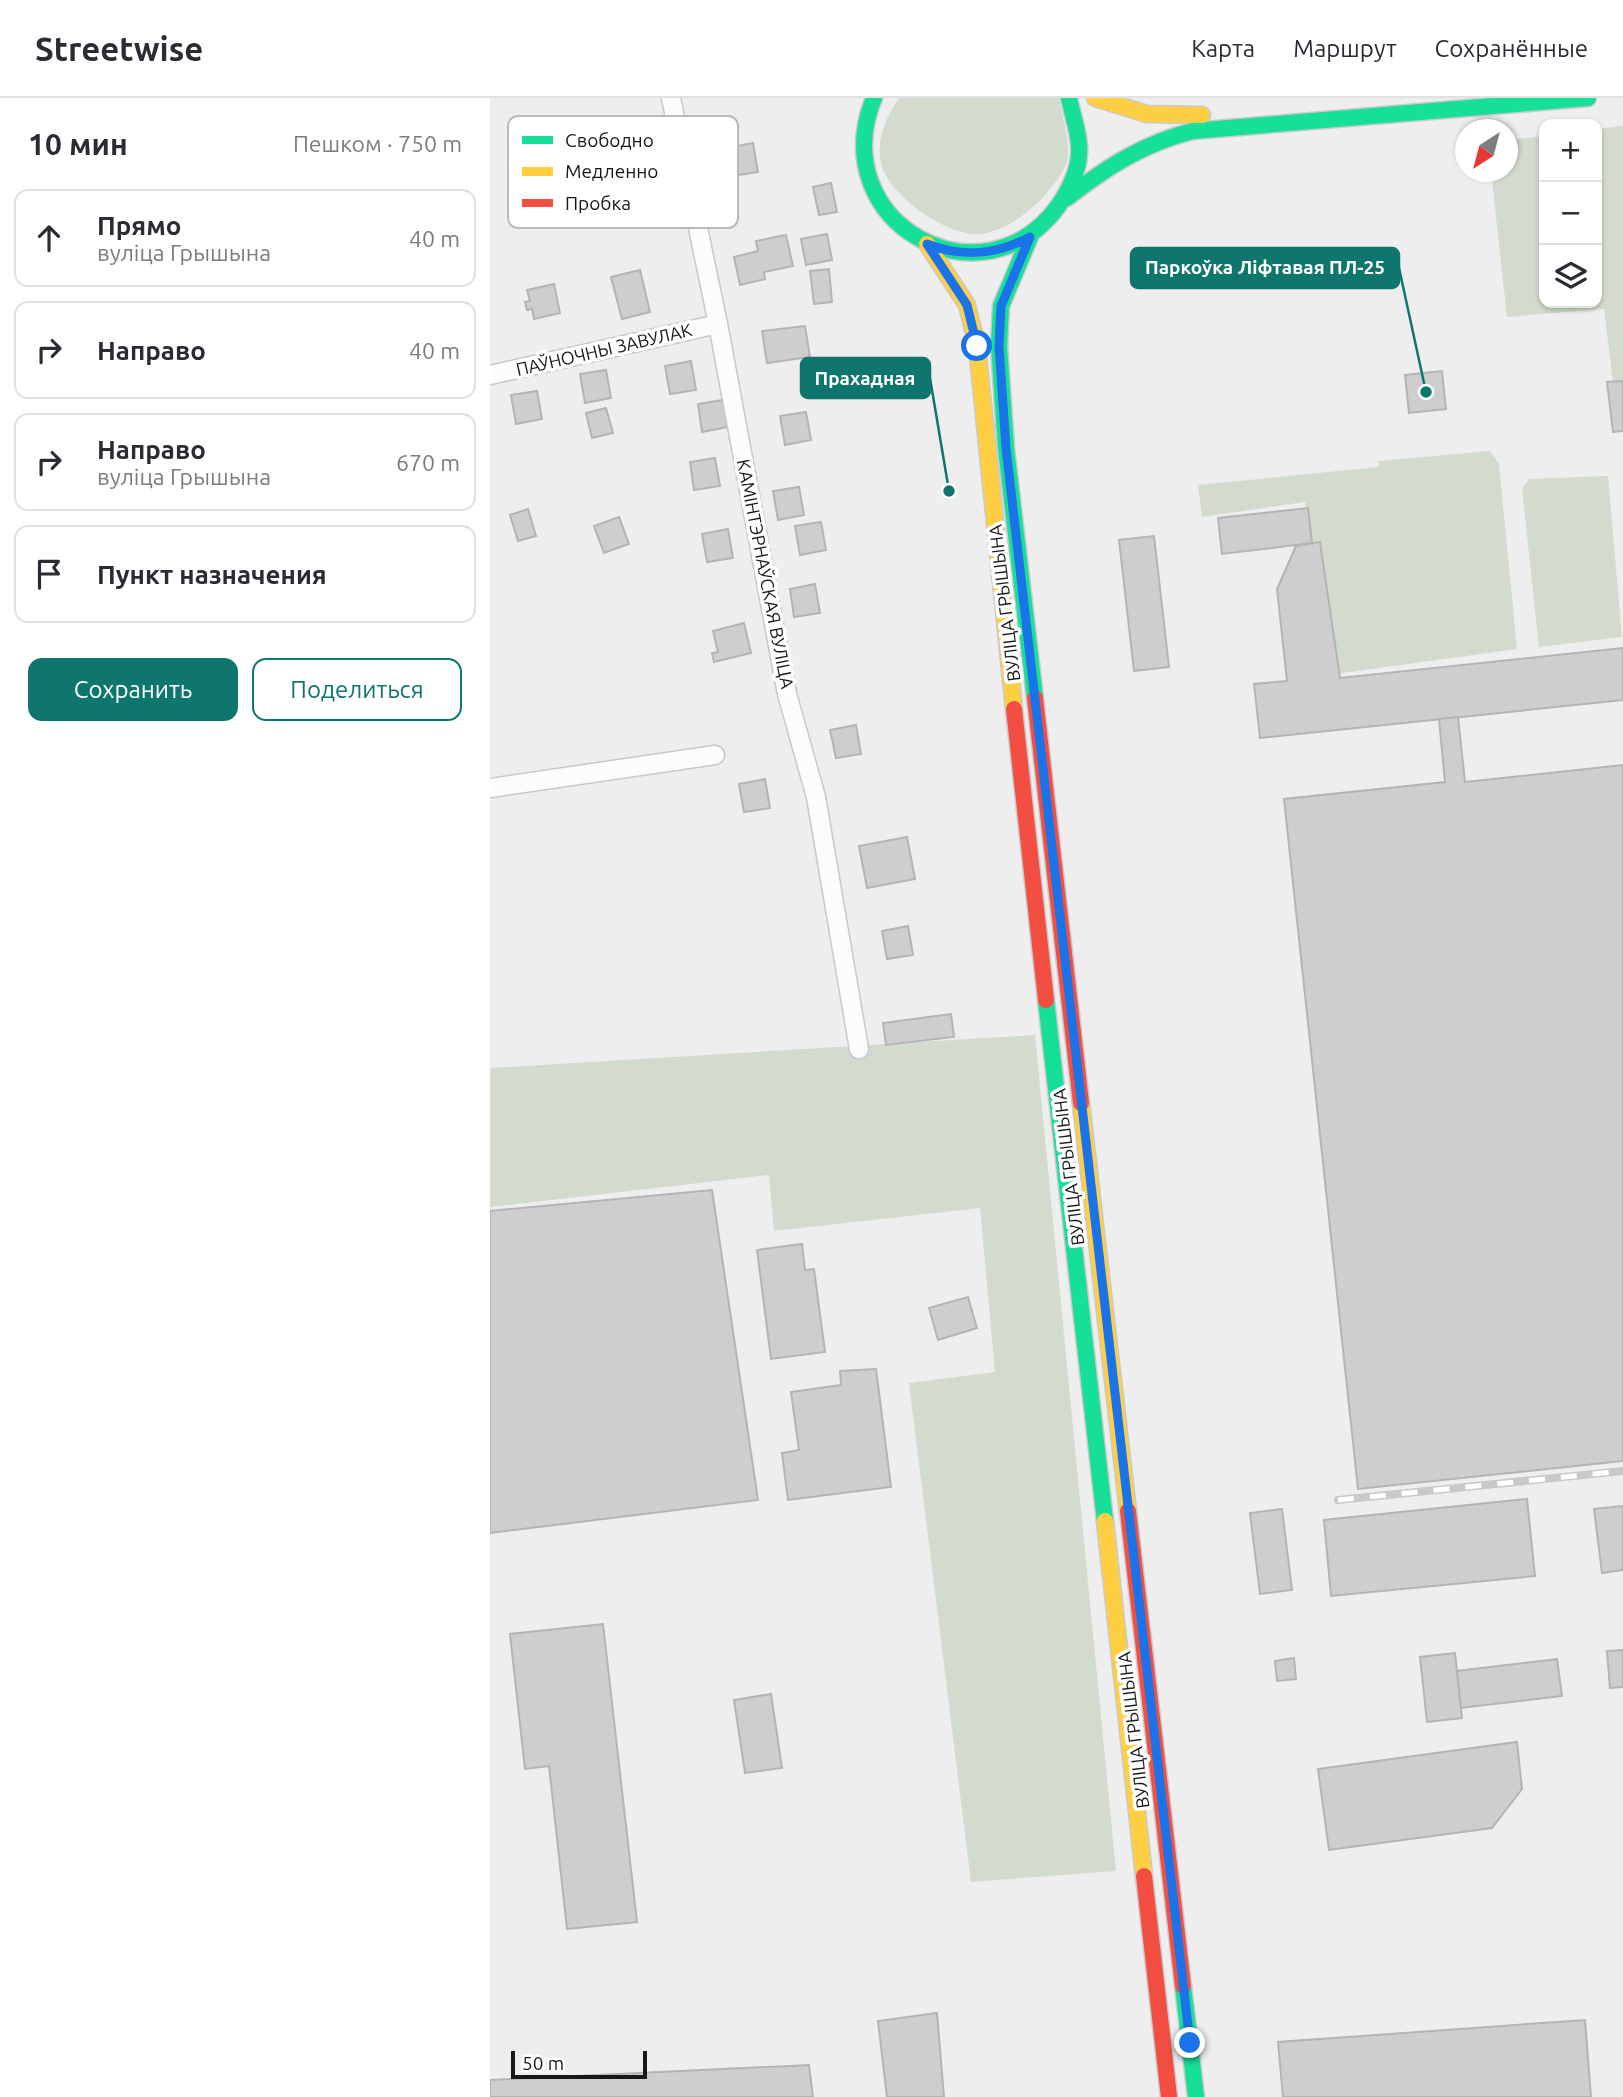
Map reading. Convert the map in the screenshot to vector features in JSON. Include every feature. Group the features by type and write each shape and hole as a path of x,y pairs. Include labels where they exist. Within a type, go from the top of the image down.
{"main road":[{"path":"874,98 864,126 863,144 868,179 891,218 927,244 944,250 979,254 1014,245 1030,237 1057,213 1067,198 1079,164 1080,146 1079,129 1069,98"},
{"path":"1095,98 1118,109 1167,118 1340,102"},
{"path":"1067,198 1122,155 1166,137 1193,131 1588,98"},
{"name":"ВУЛІЦА ГРЫШЫНА","path":"1030,237 1001,306 999,346 1006,448 1196,2097"},
{"name":"ВУЛІЦА ГРЫШЫНА","path":"927,244 967,305 977,346 1045,992 1168,2097"}],"street":[{"name":"КАМІНТЭРНАЎСКАЯ ВУЛІЦА","path":"671,98 675,116"},
{"name":"КАМІНТЭРНАЎСКАЯ ВУЛІЦА","path":"698,228 787,694 816,797 859,1049"},
{"name":"ПАЎНОЧНЫ ЗАВУЛАК","path":"490,375 718,324"},
{"path":"490,788 715,755"}],"green space":[{"path":"899,98 1059,98 1067,142 1066,166 1041,200 1008,225 980,234 952,229 921,212 907,200 895,188 881,163 881,137 886,121"},
{"path":"1623,126 1623,381 1613,382 1604,309 1507,317 1492,182 1518,182 1518,139 1539,137 1539,308 1602,308 1602,128"},
{"path":"1490,451 1499,464 1517,649 1328,675 1305,502 1202,517 1198,485 1379,467 1379,461"},
{"path":"1608,476 1622,637 1539,647 1522,489 1529,479"},
{"path":"1035,1035 1116,1871 971,1882 909,1383 995,1372 980,1208 774,1231 769,1175 490,1207 490,1068"}],"building":[{"path":"753,143 758,172 738,175 738,146"},
{"path":"831,183 837,212 819,215 813,187"},
{"path":"827,234 832,260 806,265 801,239"},
{"path":"786,235 793,266 764,272 765,279 740,285 734,257 758,251 756,241"},
{"path":"829,269 832,302 814,304 810,271"},
{"path":"640,270 650,312 622,319 611,277"},
{"path":"554,284 560,313 534,319 532,309 527,310 525,302 530,301 527,290"},
{"path":"805,326 810,357 767,363 762,331"},
{"path":"691,361 696,390 670,394 665,366"},
{"path":"606,370 611,398 585,403 580,374"},
{"path":"1442,371 1446,409 1409,413 1405,375"},
{"path":"1623,381 1623,431 1613,432 1607,382"},
{"path":"537,391 542,419 516,424 511,395"},
{"path":"723,400 728,427 702,432 698,404"},
{"path":"606,408 613,433 592,438 586,413"},
{"path":"806,412 811,440 785,445 780,416"},
{"path":"715,458 720,486 694,490 690,462"},
{"path":"799,487 804,515 778,520 773,491"},
{"path":"1308,508 1312,543 1222,554 1218,518"},
{"path":"528,509 536,536 518,541 510,515"},
{"path":"619,517 629,544 604,553 594,526"},
{"path":"821,522 826,550 800,555 795,526"},
{"path":"728,529 733,558 707,562 702,534"},
{"path":"1154,536 1169,667 1134,671 1119,540"},
{"path":"1320,542 1340,678 1623,648 1623,700 1260,738 1254,684 1287,681 1277,589 1296,546"},
{"path":"815,584 820,613 794,617 790,589"},
{"path":"744,623 751,653 714,662 712,653 718,652 713,631"},
{"path":"1458,717 1465,782 1623,765 1623,1461 1358,1489 1284,799 1445,782 1439,719"},
{"path":"856,725 861,754 836,758 830,730"},
{"path":"765,779 770,808 744,812 739,784"},
{"path":"907,837 915,879 867,888 859,846"},
{"path":"908,926 913,955 887,959 882,931"},
{"path":"951,1014 954,1037 886,1045 883,1023"},
{"path":"712,1190 758,1500 490,1533 490,1211"},
{"path":"802,1244 805,1270 814,1269 825,1352 771,1359 757,1250"},
{"path":"968,1297 977,1328 938,1340 929,1308"},
{"path":"876,1369 891,1487 788,1500 782,1453 799,1450 791,1392 841,1385 840,1371"},
{"path":"1527,1499 1535,1576 1331,1596 1324,1520"},
{"path":"1623,1506 1623,1570 1602,1573 1594,1509"},
{"path":"1282,1509 1292,1590 1260,1594 1250,1513"},
{"path":"603,1624 637,1922 567,1929 549,1766 525,1769 510,1634"},
{"path":"1623,1650 1623,1687 1610,1688 1607,1651"},
{"path":"1455,1653 1462,1718 1427,1722 1420,1657"},
{"path":"1294,1658 1296,1679 1277,1681 1275,1661"},
{"path":"1557,1659 1562,1696 1461,1708 1457,1671"},
{"path":"771,1694 782,1768 745,1773 734,1700"},
{"path":"1517,1742 1522,1789 1492,1828 1329,1850 1318,1769"},
{"path":"937,2013 944,2097 887,2097 878,2021"},
{"path":"1585,2020 1591,2097 1283,2097 1278,2042"},
{"path":"809,2065 813,2097 490,2097 490,2080"}],"railway":[{"path":"1338,1500 1623,1471"}],"traffic: fast":[{"path":"874,98 864,143 871,182 890,215 919,238 954,251 991,251 1027,236 1059,205 1074,177 1079,153 1069,98"},
{"path":"1067,198 1142,149 1193,131 1588,98"},
{"path":"1030,237 1001,306 999,346 1006,448 1035,698"},
{"path":"1046,1000 1105,1521"},
{"path":"1183,1986 1196,2097"}],"traffic: slow":[{"path":"1095,98 1147,114 1202,115"},
{"path":"927,244 967,305 977,346 1014,709"},
{"path":"1081,1103 1128,1511"},
{"path":"1105,1521 1144,1876"}],"traffic: jam":[{"path":"1035,698 1081,1103"},
{"path":"1014,709 1046,1000"},
{"path":"1128,1511 1183,1986"},
{"path":"1144,1876 1169,2097"}],"place":[{"name":"Паркоўка Ліфтавая ПЛ-25","path":"1426,392"},
{"name":"Прахадная","path":"949,491"}],"route":[{"path":"977,346 967,305 927,244 961,254 979,254 997,251 1030,237 1001,306 999,346 1006,448 1190,2043"}]}
